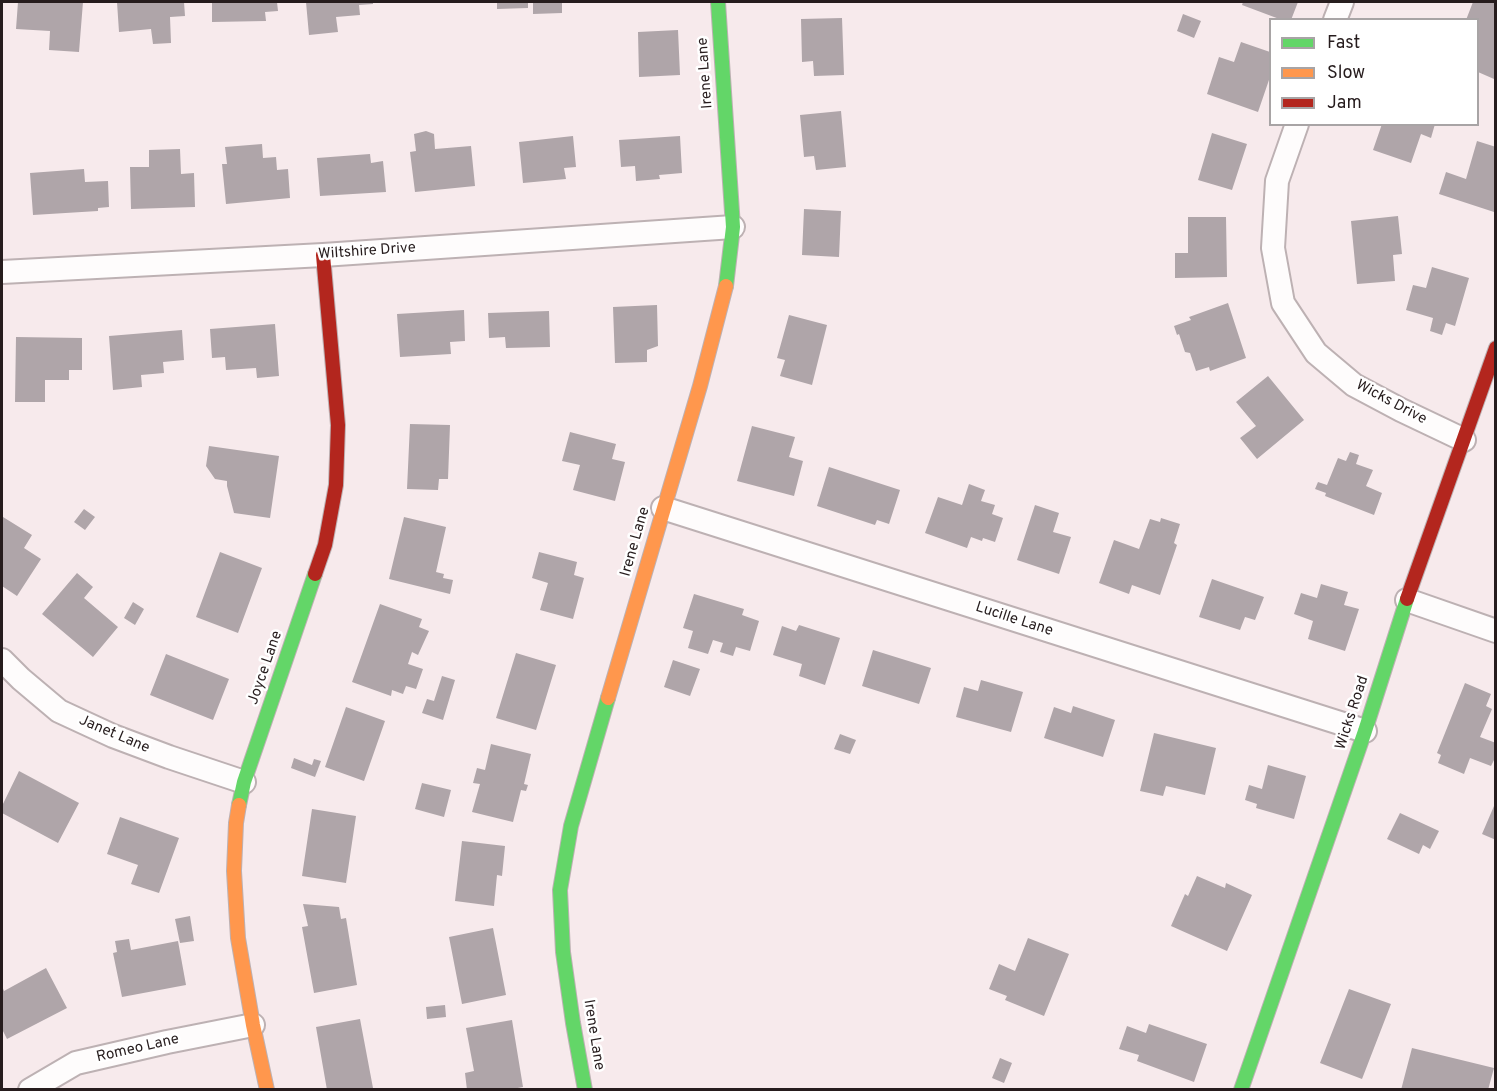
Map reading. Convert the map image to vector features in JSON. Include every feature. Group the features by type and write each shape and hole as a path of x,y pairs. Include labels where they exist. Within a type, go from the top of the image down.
{"street":[{"name":"Irene Lane","path":"585,1089 563,952 560,890 571,826 700,386 727,283 733,227 718,2"},
{"path":"1336,18 1342,2"},
{"name":"Wicks Drive","path":"1296,126 1277,181 1273,248 1283,303 1316,353 1354,385 1464,440"},
{"name":"Wiltshire Drive","path":"2,272 323,255 733,227"},
{"name":"Joyce Lane","path":"267,1089 238,938 234,870 236,823 244,782 326,545 336,485 338,425 323,255"},
{"name":"Wicks Road","path":"1241,1089 1365,731 1407,600 1496,348"},
{"name":"Lucille Lane","path":"663,508 1365,731"},
{"path":"1407,600 1496,631"},
{"name":"Janet Lane","path":"2,660 59,711 113,736 244,782"},
{"name":"Romeo Lane","path":"30,1089 76,1063 253,1025"}],"building":[{"path":"18,2 83,2 79,52 49,50 50,31 16,29"},
{"path":"117,2 184,2 185,16 170,17 171,43 153,44 151,29 119,32"},
{"path":"212,2 277,2 278,11 265,12 266,21 212,22"},
{"path":"306,2 373,2 373,4 359,5 360,15 336,17 338,32 309,35"},
{"path":"497,2 528,2 528,8 497,9"},
{"path":"533,2 562,2 562,13 533,14"},
{"path":"1243,2 1298,2 1292,18 1277,18 1242,5"},
{"path":"1473,2 1496,2 1496,75 1494,79 1479,72 1479,18 1467,18"},
{"path":"1183,14 1201,21 1194,38 1177,31"},
{"path":"842,18 844,75 814,76 813,61 802,62 801,19"},
{"path":"678,30 680,75 639,77 638,32"},
{"path":"1241,42 1269,52 1269,80 1258,112 1207,94 1219,57 1234,62"},
{"path":"841,111 846,167 816,170 814,156 804,157 800,115"},
{"path":"1381,126 1434,126 1431,138 1421,134 1411,163 1373,150"},
{"path":"426,131 434,134 435,149 471,146 475,186 415,192 410,152 416,151 414,134"},
{"path":"1212,133 1247,144 1232,190 1198,180"},
{"path":"573,136 576,167 564,168 566,179 523,183 519,142"},
{"path":"680,136 682,173 659,175 660,179 636,181 635,166 621,167 619,140"},
{"path":"1477,141 1496,147 1496,207 1494,212 1439,194 1446,172 1466,179"},
{"path":"262,144 263,158 276,157 277,170 288,169 290,198 226,204 222,164 227,164 225,147"},
{"path":"180,149 181,174 194,173 195,207 131,209 130,167 149,167 149,150"},
{"path":"370,154 371,163 383,161 386,192 320,196 317,158"},
{"path":"84,169 85,182 108,181 109,207 98,208 98,211 33,215 30,173"},
{"path":"804,209 841,211 839,257 802,255"},
{"path":"1398,216 1402,254 1393,255 1395,281 1357,284 1351,221"},
{"path":"1188,217 1226,217 1227,277 1175,278 1175,253 1188,253"},
{"path":"1432,267 1469,278 1455,326 1446,323 1442,335 1430,331 1433,318 1406,310 1413,285 1426,288"},
{"path":"1228,303 1246,358 1210,371 1209,367 1196,371 1190,353 1185,352 1174,326 1191,320 1189,317"},
{"path":"657,305 658,346 647,350 647,362 615,363 613,307"},
{"path":"464,310 465,341 450,342 451,354 400,357 397,314"},
{"path":"549,311 550,347 506,348 505,337 489,338 488,313"},
{"path":"789,315 827,325 812,385 780,376 785,360 777,358"},
{"path":"275,324 279,376 257,378 256,368 226,370 225,357 212,358 210,329"},
{"path":"182,330 184,360 163,362 164,373 141,375 142,387 113,390 109,336"},
{"path":"16,337 82,338 82,370 69,370 69,380 45,380 45,402 15,402"},
{"path":"1268,376 1304,420 1257,459 1240,438 1256,426 1236,402"},
{"path":"410,424 450,425 448,479 439,479 438,490 407,489"},
{"path":"752,426 795,437 789,457 803,461 794,496 737,481"},
{"path":"570,432 616,444 612,459 625,462 615,501 573,490 580,465 562,461"},
{"path":"209,446 279,456 270,518 234,513 227,481 215,479 206,466"},
{"path":"1350,452 1359,455 1356,464 1373,470 1366,486 1382,493 1374,515 1325,496 1326,493 1315,489 1318,482 1327,485 1338,458 1346,461"},
{"path":"829,467 900,490 889,524 877,520 875,525 817,506"},
{"path":"969,484 985,490 981,501 995,505 992,514 1003,518 995,542 971,537 967,548 925,533 938,497 962,505"},
{"path":"1035,505 1059,513 1053,532 1071,537 1059,574 1017,560"},
{"path":"84,509 95,517 85,530 74,522"},
{"path":"3,517 32,535 24,548 41,559 17,596 2,586"},
{"path":"404,517 446,527 436,572 444,574 443,578 453,580 450,594 389,579"},
{"path":"1161,518 1180,524 1174,543 1177,545 1160,595 1132,585 1129,594 1099,583 1114,540 1139,549 1150,519 1160,522"},
{"path":"220,552 262,568 238,633 196,617"},
{"path":"539,552 577,562 574,575 584,578 573,619 540,610 548,583 532,578"},
{"path":"77,573 93,587 84,598 118,627 93,657 42,614"},
{"path":"1212,579 1264,597 1255,620 1245,617 1240,630 1199,617"},
{"path":"1321,584 1348,592 1344,605 1359,609 1345,651 1308,639 1313,621 1294,614 1301,593 1317,598"},
{"path":"694,594 744,609 742,615 759,621 750,651 736,647 733,656 720,652 723,643 713,640 708,654 688,648 693,631 683,628"},
{"path":"133,602 144,609 135,625 124,618"},
{"path":"380,604 422,619 419,627 429,631 418,655 412,652 408,664 423,669 416,689 406,686 403,694 392,690 391,696 352,682"},
{"path":"799,625 840,638 825,685 799,676 802,664 773,655 782,626 796,631"},
{"path":"873,650 931,668 919,704 862,686"},
{"path":"516,653 556,665 536,730 496,718"},
{"path":"166,654 229,679 213,720 150,695"},
{"path":"673,660 700,669 690,696 664,687"},
{"path":"442,676 455,680 443,720 422,713 427,699 434,701"},
{"path":"981,680 1023,692 1011,732 956,717 964,687 978,691"},
{"path":"1465,683 1491,694 1486,706 1492,709 1480,737 1496,743 1496,756 1491,766 1470,758 1464,774 1438,763 1441,755 1437,753"},
{"path":"1073,706 1115,720 1103,757 1044,738 1054,707 1071,713"},
{"path":"346,707 385,721 364,781 325,767"},
{"path":"1154,733 1216,748 1205,795 1166,786 1163,796 1140,791"},
{"path":"840,734 856,740 850,754 834,749"},
{"path":"491,744 531,754 524,784 528,785 526,791 521,790 513,822 472,812 480,784 473,783 477,768 485,770"},
{"path":"294,758 312,765 314,759 321,761 315,777 291,768"},
{"path":"1268,765 1306,776 1294,819 1256,808 1257,804 1245,800 1249,785 1262,789"},
{"path":"19,771 79,803 58,843 2,813 2,806"},
{"path":"422,783 451,790 444,817 415,809"},
{"path":"1494,806 1496,807 1496,840 1482,834"},
{"path":"312,809 356,816 346,883 302,876"},
{"path":"1400,813 1439,831 1430,849 1423,845 1419,854 1387,839"},
{"path":"120,817 179,838 159,893 131,884 138,865 107,854"},
{"path":"462,841 505,846 502,876 497,875 494,906 455,901"},
{"path":"1197,876 1225,888 1226,883 1252,895 1227,951 1171,926 1185,894 1188,896"},
{"path":"303,904 339,907 341,919 346,918 357,985 314,993 302,927 308,926"},
{"path":"190,916 194,941 180,943 175,919"},
{"path":"493,928 506,995 462,1004 449,937"},
{"path":"1028,938 1069,954 1044,1016 1005,1000 1007,996 989,989 999,964 1015,971"},
{"path":"129,939 131,950 178,941 186,985 122,997 113,953 117,952 115,941"},
{"path":"46,968 67,1008 7,1039 2,1029 2,986 4,991"},
{"path":"1349,989 1391,1004 1362,1079 1320,1063"},
{"path":"445,1005 446,1017 427,1019 426,1007"},
{"path":"360,1019 373,1088 327,1090 316,1027"},
{"path":"512,1020 523,1087 507,1090 467,1090 465,1073 474,1071 466,1028"},
{"path":"1149,1024 1207,1044 1194,1082 1137,1061 1139,1055 1119,1049 1127,1026 1146,1033"},
{"path":"1412,1048 1494,1068 1488,1090 1401,1090"},
{"path":"1000,1058 1012,1063 1004,1083 992,1078"}],"traffic: fast":[{"path":"718,2 733,227 726,286"},
{"path":"239,805 244,782 315,574"},
{"path":"1241,1090 1365,731 1407,599"},
{"path":"585,1090 563,952 560,890 571,826 608,698"}],"traffic: slow":[{"path":"608,698 700,386 726,286"},
{"path":"239,805 234,871 238,938 267,1090"}],"traffic: jam":[{"path":"315,574 325,545 336,485 338,425 323,255"},
{"path":"1407,599 1496,348"}]}
